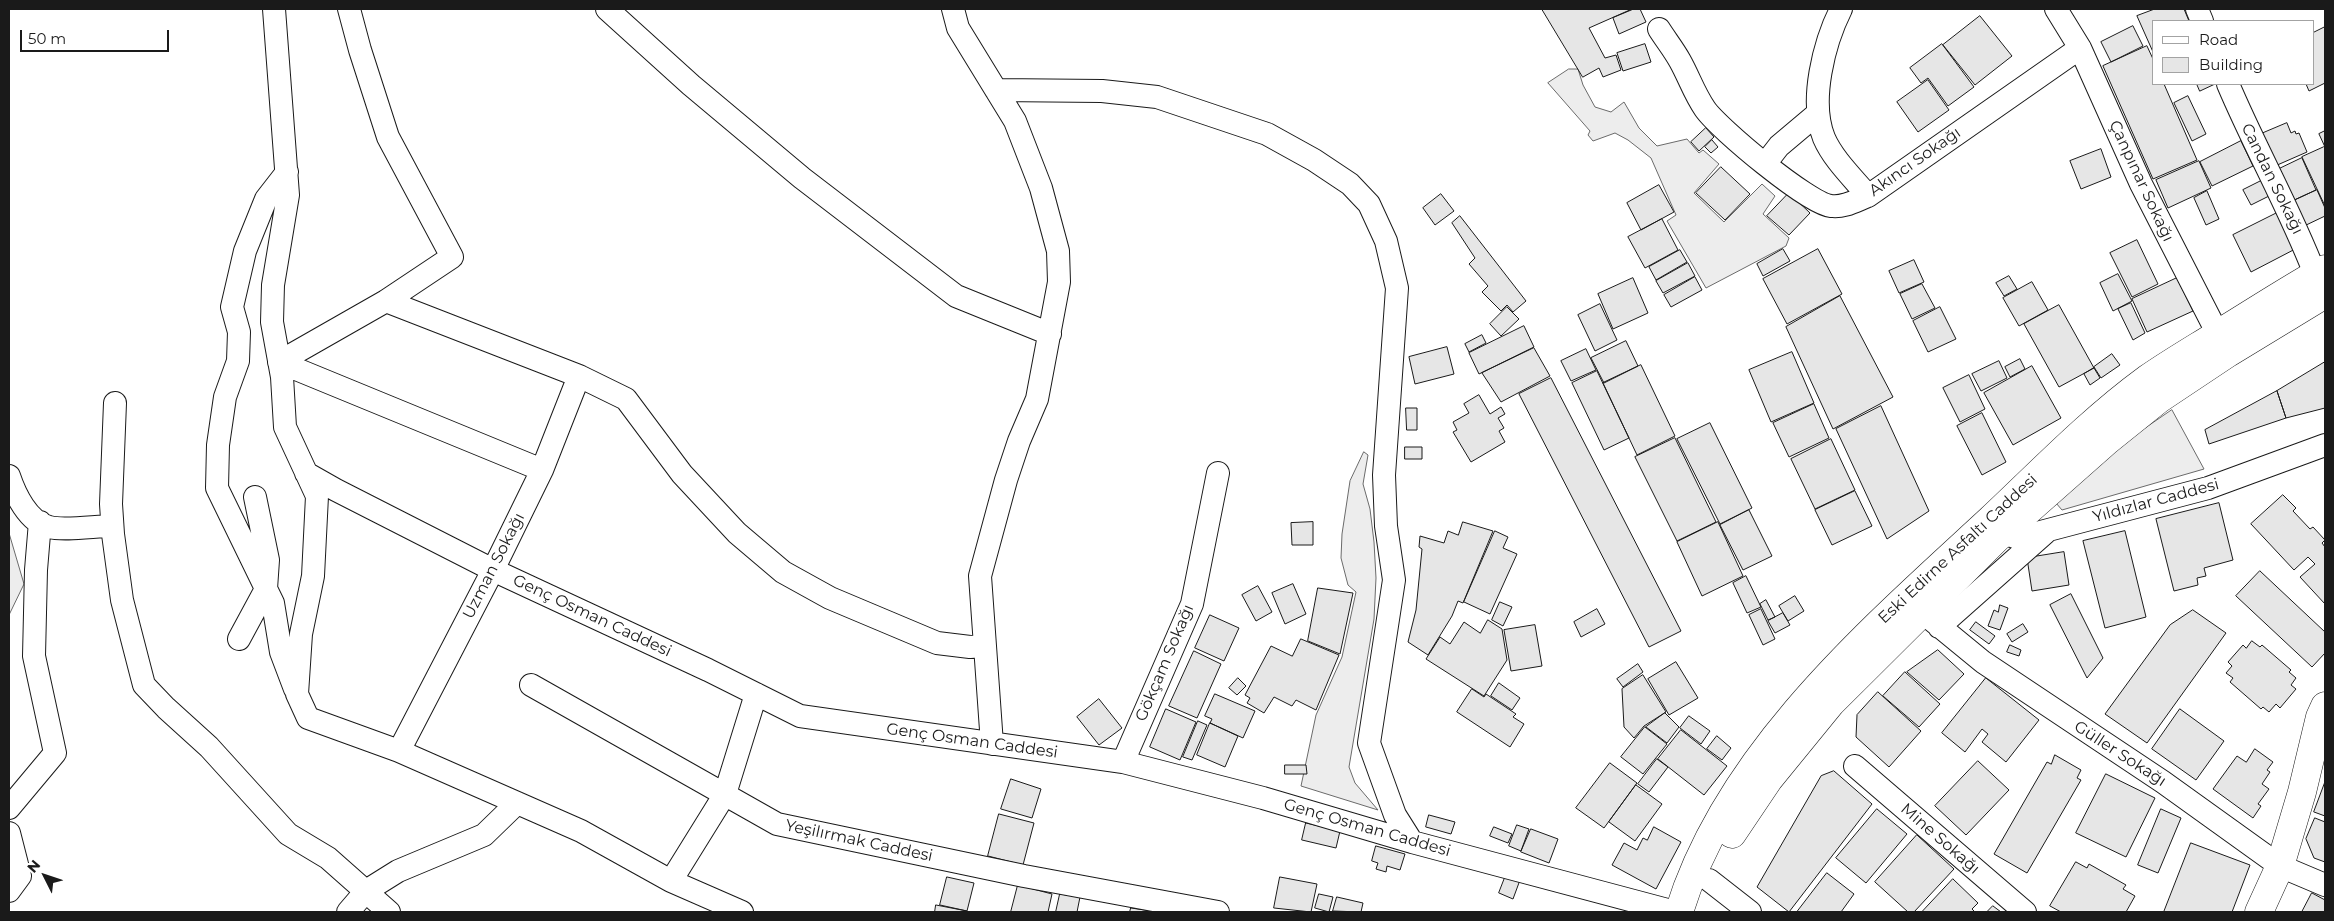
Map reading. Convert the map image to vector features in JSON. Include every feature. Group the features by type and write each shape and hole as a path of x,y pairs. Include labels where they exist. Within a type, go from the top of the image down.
{"main road":[{"name":"Eski Edirne Asfaltı Caddesi","path":"1680,912 1702,897 1737,826 1769,779 1831,704 1923,612 1997,526 2179,385 2223,344 2322,279"},
{"name":"Eski Edirne Asfaltı Caddesi","path":"1680,912 1686,891 1709,838 1738,788 1838,663 1923,612"},
{"path":"2258,912 2280,866 2324,714"}],"street":[{"path":"274,9 288,195 273,284 272,322 279,362 285,427 317,496 313,576 301,634 297,694"},
{"path":"279,362 386,301 452,257 388,137 362,59 349,9"},
{"path":"607,9 691,85 802,178 956,296 1050,334"},
{"path":"953,9 958,28 1014,121 1041,188 1058,251 1059,282 1037,399 1019,441 1006,480 980,576 992,744"},
{"path":"1841,9 1834,25 1820,76 1817,114 1824,139 1868,196"},
{"name":"Çanpınar Sokağı","path":"2057,9 2080,48 2140,184 2223,344"},
{"name":"Akıncı Sokağı","path":"1659,29 1681,62 1692,88 1718,125 1765,164 1816,202 1831,206 1845,205 1868,196 2080,48"},
{"name":"Candan Sokağı","path":"2228,85 2261,158 2305,249 2322,279"},
{"path":"996,90 1102,91 1157,97 1267,134 1314,160 1350,184 1369,204 1386,241 1397,288 1384,475 1386,526 1394,580 1369,743 1395,815 1412,842"},
{"path":"1765,164 1779,146 1817,114"},
{"path":"287,172 266,199 245,251 232,307 239,332 238,360 225,397 218,445 217,488 273,603 281,652 308,718 399,751 581,830 671,881 742,912"},
{"path":"386,301 579,376 626,399 682,474 737,534 783,572 830,598 937,643 970,647 984,646"},
{"path":"279,362 542,470"},
{"name":"Uzman Sokağı","path":"399,751 493,570 542,470 579,376"},
{"path":"115,403 111,504 112,526 122,600 144,685 215,753 288,834 328,858 388,912"},
{"name":"Yıldızlar Caddesi","path":"1997,526 2018,538 2208,488 2325,445"},
{"name":"Genç Osman Caddesi","path":"306,472 336,490 493,570 800,716 1122,762 1263,798 1412,842 1675,912"},
{"name":"Gökçam Sokağı","path":"1122,762 1192,604 1218,473"},
{"path":"9,476 15,494 29,514 48,527 112,526"},
{"path":"239,639 266,588 268,560 255,497"},
{"path":"9,808 55,753 34,656 36,570 40,522"},
{"path":"1923,612 2048,530"},
{"name":"Güller Sokağı","path":"1923,612 1982,662 2163,782 2280,866 2325,886"},
{"name":"Yeşilırmak Caddesi","path":"531,685 777,824 1024,876 1218,912"},
{"path":"671,881 725,794 756,694"},
{"name":"Mine Sokağı","path":"1855,766 2025,912"},
{"path":"348,912 366,891 398,871 484,836 517,803"},
{"path":"9,833 20,876 9,891"},
{"path":"1709,880 1750,912"}],"shaded area":[{"path":"1569,69 1578,69 1583,85 1595,107 1611,112 1624,102 1639,128 1657,146 1687,139 1699,153 1703,150 1719,164 1694,193 1724,222 1762,184 1775,196 1763,214 1789,238 1786,246 1706,288 1667,221 1676,215 1651,158 1628,140 1615,133 1593,141 1588,135 1590,131 1548,83"},
{"path":"2172,410 2204,469 2062,510 2056,503 2116,448"},
{"path":"1364,452 1368,455 1363,484 1370,509 1376,578 1374,619 1349,767 1355,783 1378,810 1301,786 1316,715 1342,657 1356,592 1348,585 1341,558 1342,534 1350,481"},
{"path":"9,533 24,584 9,615"}],"building":[{"path":"1542,9 1632,9 1589,28 1605,58 1616,55 1621,70 1603,77 1599,68 1583,77"},
{"path":"1634,9 1640,9 1646,22 1619,34 1613,18"},
{"path":"2155,9 2184,9 2189,20 2152,20 2152,50 2137,16"},
{"path":"1980,16 2012,56 1975,85 1943,45"},
{"path":"2133,26 2143,46 2111,62 2101,42"},
{"path":"2325,27 2325,83 2309,91 2306,85 2314,85 2314,32"},
{"path":"1645,44 1651,62 1623,71 1617,53"},
{"path":"1942,44 1974,87 1948,106 1928,78 1921,83 1910,68"},
{"path":"2147,46 2152,57 2152,85 2164,85 2197,160 2153,179 2103,66"},
{"path":"1928,80 1949,110 1918,132 1897,102"},
{"path":"2197,85 2213,85 2200,91"},
{"path":"2188,96 2206,134 2192,141 2174,103"},
{"path":"2287,123 2291,133 2295,131 2296,134 2299,133 2307,152 2275,166 2261,134"},
{"path":"1706,128 1714,137 1699,151 1691,142"},
{"path":"2325,131 2325,147 2319,134"},
{"path":"1712,140 1718,147 1711,153 1705,147"},
{"path":"2241,141 2253,166 2212,186 2200,162"},
{"path":"2325,148 2325,206 2302,157"},
{"path":"2101,149 2111,177 2081,189 2070,161"},
{"path":"2302,158 2316,190 2290,202 2277,170"},
{"path":"2199,161 2211,188 2168,208 2156,180"},
{"path":"1721,167 1750,194 1725,220 1696,193"},
{"path":"2261,181 2269,196 2251,205 2243,190"},
{"path":"1659,185 1674,212 1641,230 1627,203"},
{"path":"2317,190 2325,208 2325,216 2302,227 2291,202"},
{"path":"2207,191 2219,219 2206,225 2194,198"},
{"path":"1789,193 1810,213 1789,235 1767,216"},
{"path":"1441,194 1454,211 1435,225 1423,208"},
{"path":"2283,210 2301,246 2251,272 2233,235"},
{"path":"1460,216 1526,301 1513,312 1507,305 1501,311 1482,292 1488,286 1469,264 1475,258 1452,223"},
{"path":"1662,219 1678,250 1645,268 1628,237"},
{"path":"2137,240 2158,284 2132,297 2110,253"},
{"path":"1783,249 1790,261 1763,276 1757,264"},
{"path":"1818,249 1842,294 1787,324 1763,279"},
{"path":"1680,250 1687,262 1656,280 1649,267"},
{"path":"1914,260 1924,282 1899,293 1889,271"},
{"path":"1688,263 1695,276 1663,293 1656,281"},
{"path":"2118,274 2132,301 2113,311 2100,283"},
{"path":"2009,276 2017,289 2004,296 1996,283"},
{"path":"1695,277 1702,290 1671,307 1664,295"},
{"path":"1633,278 1648,313 1613,329 1598,294"},
{"path":"2177,278 2193,311 2147,332 2132,299"},
{"path":"2032,282 2048,310 2019,326 2003,298"},
{"path":"1922,284 1935,308 1912,319 1900,294"},
{"path":"1840,296 1893,397 1833,429 1786,327"},
{"path":"2131,303 2145,333 2133,340 2118,309"},
{"path":"1600,304 1617,340 1595,351 1578,315"},
{"path":"2059,305 2094,368 2059,387 2024,324"},
{"path":"1507,307 1519,319 1501,336 1490,324"},
{"path":"1940,307 1956,339 1928,352 1913,321"},
{"path":"1524,326 1534,347 1479,374 1469,353"},
{"path":"1482,335 1486,343 1469,352 1465,344"},
{"path":"1626,341 1638,366 1604,383 1591,358"},
{"path":"1447,347 1454,374 1415,384 1409,357"},
{"path":"1534,348 1550,376 1501,402 1482,373"},
{"path":"1586,349 1596,370 1571,381 1561,361"},
{"path":"1792,352 1814,403 1771,422 1749,370"},
{"path":"2112,354 2120,365 2101,378 2094,367"},
{"path":"2020,359 2025,369 2010,377 2005,367"},
{"path":"1999,361 2007,378 1981,391 1972,374"},
{"path":"2325,362 2325,408 2286,418 2277,391"},
{"path":"1641,365 1675,436 1637,455 1603,383"},
{"path":"2032,366 2061,418 2013,445 1984,393"},
{"path":"2094,368 2100,378 2090,385 2084,374"},
{"path":"1597,371 1629,438 1604,450 1572,383"},
{"path":"1969,375 1985,409 1960,422 1943,388"},
{"path":"1551,378 1681,631 1649,647 1519,394"},
{"path":"2277,391 2286,418 2209,444 2205,430"},
{"path":"1479,395 1490,414 1501,407 1505,414 1498,418 1504,428 1499,431 1505,442 1471,462 1453,432 1457,430 1453,422 1469,413 1464,404"},
{"path":"1814,404 1829,438 1789,457 1773,423"},
{"path":"1881,406 1929,511 1887,539 1836,429"},
{"path":"1406,408 1417,408 1417,430 1407,430"},
{"path":"1982,413 2006,462 1982,475 1957,426"},
{"path":"1710,423 1752,508 1720,524 1677,439"},
{"path":"1675,438 1716,522 1677,541 1635,457"},
{"path":"1831,439 1855,490 1815,509 1791,459"},
{"path":"1405,447 1422,447 1422,459 1405,459"},
{"path":"1855,491 1872,526 1832,545 1815,510"},
{"path":"2283,495 2296,508 2293,511 2310,529 2313,527 2325,540 2322,543 2325,547 2325,604 2300,577 2315,564 2308,557 2294,570 2251,524"},
{"path":"2219,503 2233,560 2204,568 2206,576 2197,578 2198,585 2174,591 2156,519"},
{"path":"1749,510 1772,556 1743,570 1720,525"},
{"path":"1313,522 1313,545 1292,545 1291,523"},
{"path":"1463,522 1493,531 1463,603 1458,601 1452,616 1428,655 1408,642 1416,610 1422,549 1419,547 1420,536 1444,543 1448,531 1458,535"},
{"path":"1718,522 1743,576 1702,596 1677,542"},
{"path":"1495,531 1508,537 1503,548 1517,554 1490,614 1464,602"},
{"path":"2125,531 2146,617 2105,628 2083,541"},
{"path":"2064,552 2069,585 2032,591 2027,558"},
{"path":"2260,571 2325,632 2325,653 2312,667 2236,596"},
{"path":"1746,576 1761,607 1747,613 1733,583"},
{"path":"1293,584 1306,614 1285,624 1272,593"},
{"path":"1258,586 1272,612 1256,621 1242,595"},
{"path":"1318,588 1353,593 1340,654 1308,641"},
{"path":"2071,594 2103,658 2087,678 2050,605"},
{"path":"1795,596 1804,611 1788,621 1779,606"},
{"path":"1766,600 1775,617 1768,620 1760,604"},
{"path":"1500,602 1512,607 1503,626 1492,620"},
{"path":"2000,605 2008,608 2000,630 1988,626 1994,610 1998,612"},
{"path":"1597,609 1605,624 1581,637 1574,622"},
{"path":"1761,609 1775,639 1763,645 1749,615"},
{"path":"2193,610 2226,633 2147,743 2105,714 2170,625"},
{"path":"1783,613 1790,625 1775,633 1768,621"},
{"path":"1210,615 1239,628 1224,661 1195,648"},
{"path":"1488,620 1502,629 1507,660 1484,696 1426,659 1440,637 1450,644 1464,622 1480,633"},
{"path":"1976,622 1995,636 1989,644 1970,630"},
{"path":"2023,624 2028,632 2012,642 2007,634"},
{"path":"1535,625 1542,666 1511,671 1504,630"},
{"path":"1301,639 1339,655 1316,710 1296,700 1292,706 1274,697 1264,713 1247,703 1250,698 1245,695 1271,646 1292,656"},
{"path":"2252,641 2260,647 2262,645 2291,670 2289,672 2296,678 2291,685 2296,689 2280,708 2276,704 2269,712 2263,707 2261,709 2230,682 2233,678 2226,673 2232,666 2228,662 2243,645 2246,648"},
{"path":"2010,645 2021,650 2019,656 2007,652"},
{"path":"1938,650 1964,674 1939,700 1907,672"},
{"path":"1194,651 1221,664 1197,718 1169,706"},
{"path":"1676,662 1698,698 1669,715 1648,679"},
{"path":"1638,664 1643,672 1623,687 1617,679"},
{"path":"1905,672 1940,704 1919,727 1883,696"},
{"path":"1643,675 1666,712 1644,726 1634,738 1624,727 1622,689"},
{"path":"1238,678 1246,686 1237,695 1229,688"},
{"path":"1986,678 2039,720 2006,762 1982,742 1988,734 1982,729 1965,752 1942,733"},
{"path":"1499,683 1520,698 1512,710 1491,696"},
{"path":"1472,689 1484,697 1486,694 1516,714 1513,717 1524,724 1510,747 1457,712"},
{"path":"1878,692 1921,731 1889,767 1856,737 1857,715"},
{"path":"1215,694 1255,711 1243,738 1210,723 1212,719 1205,716"},
{"path":"1099,699 1122,728 1099,745 1077,717"},
{"path":"1166,709 1196,722 1180,760 1150,747"},
{"path":"2180,709 2224,741 2196,780 2152,749"},
{"path":"1665,713 1679,727 1667,743 1646,727"},
{"path":"1689,716 1710,731 1701,744 1680,728"},
{"path":"1198,721 1207,725 1192,760 1183,757"},
{"path":"1210,723 1238,736 1225,767 1197,755"},
{"path":"1645,727 1667,744 1643,774 1621,757"},
{"path":"1681,730 1727,766 1704,795 1658,759"},
{"path":"1717,736 1731,748 1722,760 1707,749"},
{"path":"2255,749 2273,762 2267,770 2270,772 2262,784 2269,789 2258,804 2261,806 2253,818 2213,789 2237,756 2246,762"},
{"path":"2055,755 2081,770 2077,778 2081,780 2027,873 1994,854 2047,762 2051,764"},
{"path":"1657,759 1668,767 1649,792 1638,784"},
{"path":"1978,761 2009,790 1966,835 1935,806"},
{"path":"1610,763 1637,783 1604,828 1576,808"},
{"path":"1285,765 1306,765 1307,774 1285,774"},
{"path":"1834,771 1872,804 1789,912 1757,887 1821,776"},
{"path":"2106,774 2155,798 2126,857 2076,833"},
{"path":"1011,779 1041,789 1032,818 1001,809"},
{"path":"2325,782 2325,816 2314,812"},
{"path":"1636,785 1662,804 1635,841 1609,822"},
{"path":"1877,809 1907,834 1866,883 1836,858"},
{"path":"2161,809 2181,818 2158,873 2138,865"},
{"path":"999,814 1034,823 1023,865 988,856"},
{"path":"1429,815 1455,822 1451,834 1426,827"},
{"path":"2315,818 2325,822 2325,862 2314,858 2306,839"},
{"path":"1306,823 1340,831 1336,848 1302,840"},
{"path":"1517,825 1529,829 1521,851 1509,846"},
{"path":"1494,827 1512,834 1508,843 1490,836"},
{"path":"1654,827 1681,842 1656,889 1612,865 1624,843 1637,850 1643,838 1647,840"},
{"path":"1531,829 1558,839 1549,863 1521,852"},
{"path":"1917,835 1954,869 1914,912 1908,912 1875,882"},
{"path":"2191,843 2250,865 2232,912 2164,912"},
{"path":"1376,846 1405,854 1400,870 1387,866 1386,872 1376,869 1378,863 1372,861"},
{"path":"2076,862 2087,868 2089,864 2126,885 2123,889 2135,896 2126,912 2061,912 2050,906"},
{"path":"1827,873 1854,894 1841,912 1797,912"},
{"path":"1506,875 1520,880 1513,899 1499,893"},
{"path":"947,877 974,883 967,911 940,905"},
{"path":"1280,877 1317,884 1311,912 1274,908"},
{"path":"1953,879 1978,903 1972,909 1975,912 1922,912"},
{"path":"1018,885 1052,894 1048,912 1011,912"},
{"path":"2312,893 2325,900 2325,912 2302,912"},
{"path":"1060,894 1080,897 1077,912 1056,912"},
{"path":"1319,894 1333,897 1329,912 1315,908"},
{"path":"1337,897 1363,903 1361,912 1333,911"},
{"path":"936,905 967,911 967,912 935,912"},
{"path":"1993,906 2001,912 1987,912"},
{"path":"1131,908 1158,912 1130,912"}]}
